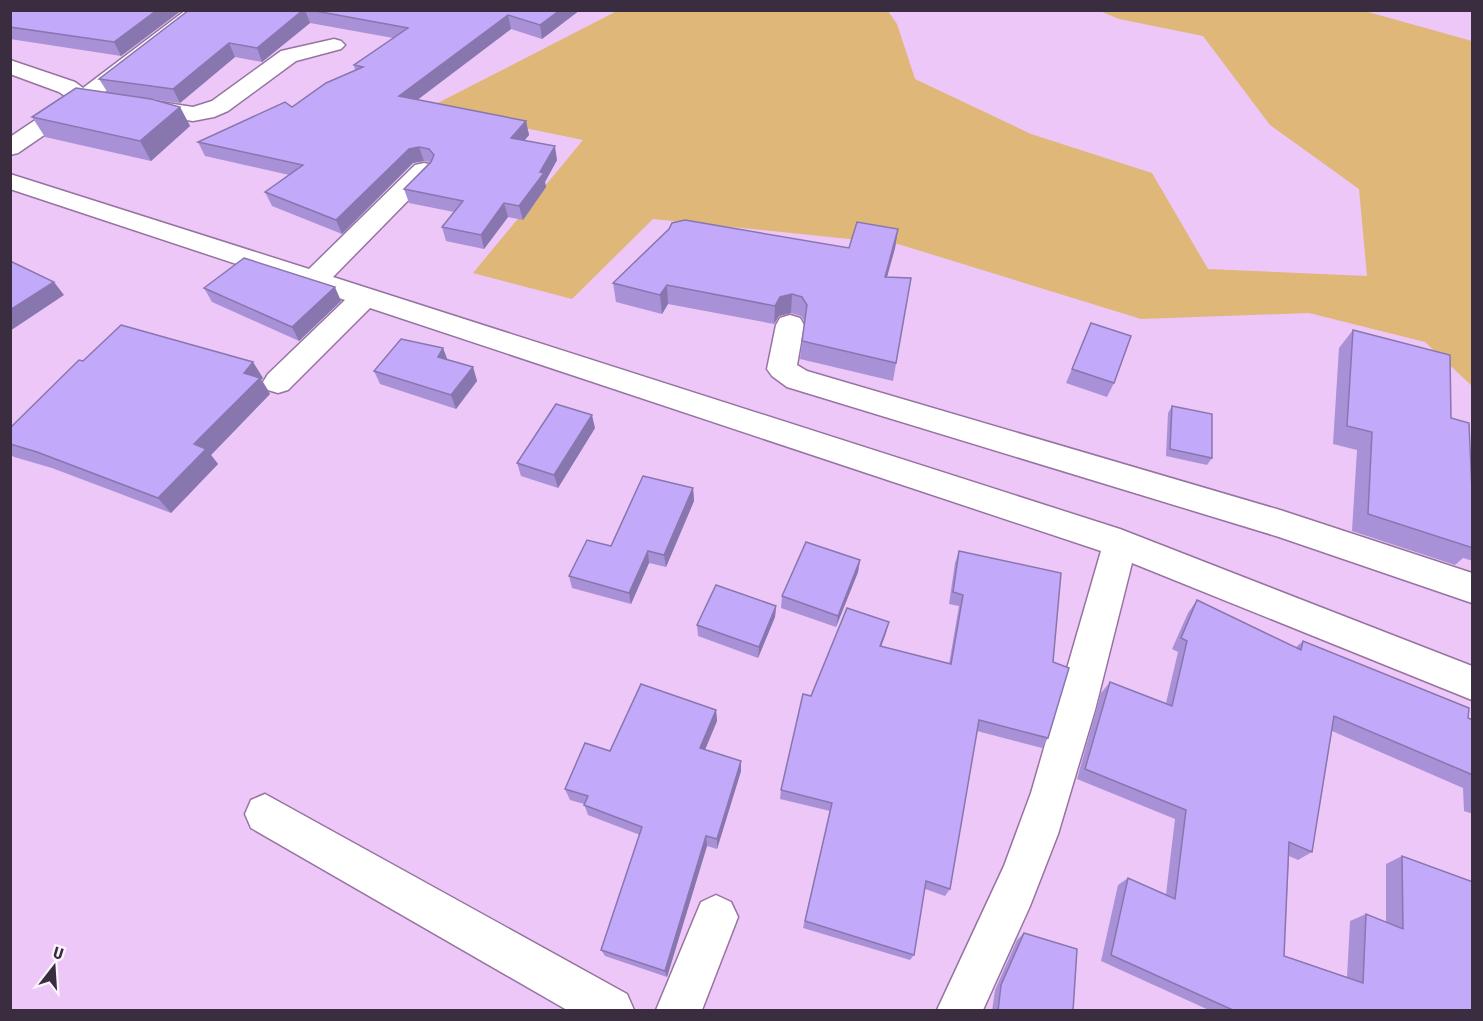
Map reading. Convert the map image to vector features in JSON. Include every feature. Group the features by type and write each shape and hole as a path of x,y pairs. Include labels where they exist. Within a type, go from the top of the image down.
{"street":[{"path":"10,148 83,98 200,10"},
{"path":"10,66 67,87 83,98 193,114 220,106 289,56 334,45"},
{"path":"316,278 424,170"},
{"path":"10,181 316,278 1120,543 1473,683"},
{"path":"278,382 366,296"},
{"path":"790,325 782,369 797,379 1280,524 1473,588"},
{"path":"960,1011 1022,873 1047,802 1086,675 1120,543"},
{"path":"265,814 611,1011"},
{"path":"679,1011 716,917"}],"shaded area":[{"path":"1361,10 1472,41 1472,386 1425,342 1309,313 1141,319 898,244 653,219 572,299 473,273 583,140 428,108 617,11 888,11 897,24 915,79 1031,134 1152,173 1208,269 1367,276 1359,189 1270,125 1203,36 1119,19 1100,11"}],"building":[{"path":"10,10 157,10 114,42 10,27"},
{"path":"189,10 303,10 257,48 229,43 173,89 99,79"},
{"path":"310,10 560,10 540,25 508,15 399,96 526,121 511,138 555,146 540,172 544,173 519,206 504,203 481,235 442,227 463,201 404,189 431,162 434,155 429,149 419,147 409,149 336,220 265,192 303,165 198,142 285,102 292,107 326,83 363,67 354,65 408,28"},
{"path":"76,88 151,99 180,107 140,141 32,117"},
{"path":"685,220 849,248 857,222 898,229 885,277 911,278 896,363 802,341 807,305 802,297 792,294 780,297 775,306 667,285 660,295 613,283 669,229 672,223"},
{"path":"244,258 335,287 292,327 204,288"},
{"path":"10,261 54,282 10,310"},
{"path":"1091,323 1131,336 1114,383 1072,369"},
{"path":"121,325 253,362 244,373 260,378 194,444 206,449 158,498 10,444 10,428 79,360 83,361"},
{"path":"1353,330 1450,355 1451,418 1469,423 1473,491 1473,548 1368,514 1372,432 1347,426"},
{"path":"401,339 443,348 438,357 473,367 451,395 374,371"},
{"path":"556,404 592,415 554,475 517,463"},
{"path":"1172,406 1212,414 1212,458 1170,449"},
{"path":"643,476 693,488 664,555 648,551 629,593 569,576 587,540 611,546"},
{"path":"806,542 860,560 838,616 782,596"},
{"path":"959,551 1061,573 1053,662 1069,668 1048,738 979,720 950,889 926,881 914,955 805,921 832,803 781,790 803,694 811,696 847,608 889,622 880,646 951,664 963,595 953,592"},
{"path":"716,585 776,606 759,647 697,625"},
{"path":"1197,600 1301,650 1303,641 1469,708 1468,718 1473,720 1473,775 1334,716 1312,852 1289,842 1284,956 1363,983 1366,914 1403,929 1402,856 1473,882 1473,1011 1235,1011 1111,955 1128,878 1175,899 1186,810 1085,769 1110,682 1172,706 1187,641 1181,638"},
{"path":"641,684 716,710 700,748 741,761 717,839 706,836 665,971 601,950 642,827 584,805 588,796 565,789 585,743 610,751"},
{"path":"1024,933 1077,949 1073,1011 998,1011 1001,985"}]}
